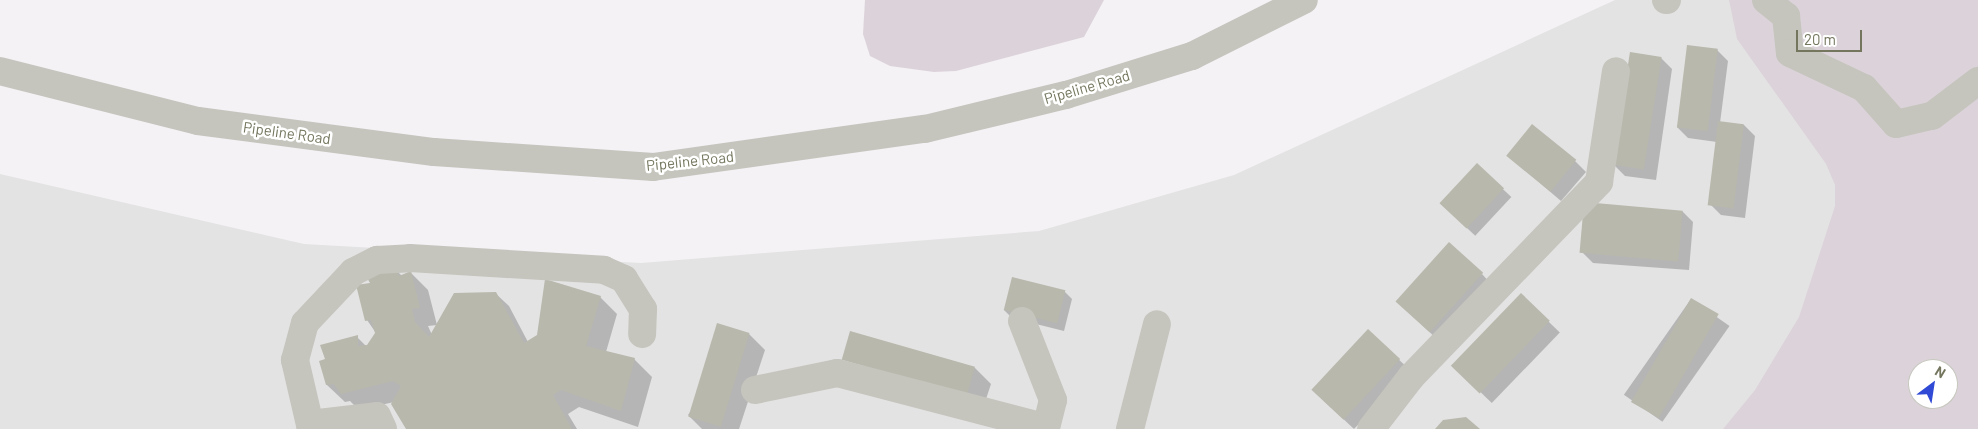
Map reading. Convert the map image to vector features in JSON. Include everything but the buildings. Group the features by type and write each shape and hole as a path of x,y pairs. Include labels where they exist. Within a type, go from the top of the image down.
{"lane":[{"name":"Pipeline Road","path":"0,71 198,121 434,152 653,167 924,129 1066,95 1192,56 1304,0"},
{"path":"1766,0 1786,16 1790,53 1864,88 1896,124 1932,116 1978,81"},
{"path":"1371,429 1411,377 1599,182 1616,70"},
{"path":"382,429 377,416 311,427 295,360 305,323 353,272 377,260 410,258 604,270 624,279 643,309 642,334"},
{"path":"755,390 837,373 1045,428 1053,400 1022,321"},
{"path":"1130,429 1158,324"}],"shaded area":[{"path":"865,0 1104,0 1084,37 956,71 934,72 890,66 870,56 863,34"},
{"path":"1615,0 1978,0 1978,429 0,429 0,174 304,244 641,263 1039,231 1234,175"},
{"path":"1729,0 1978,0 1978,429 1723,429 1755,390 1799,317 1835,206 1835,185 1826,164 1737,39"}]}
